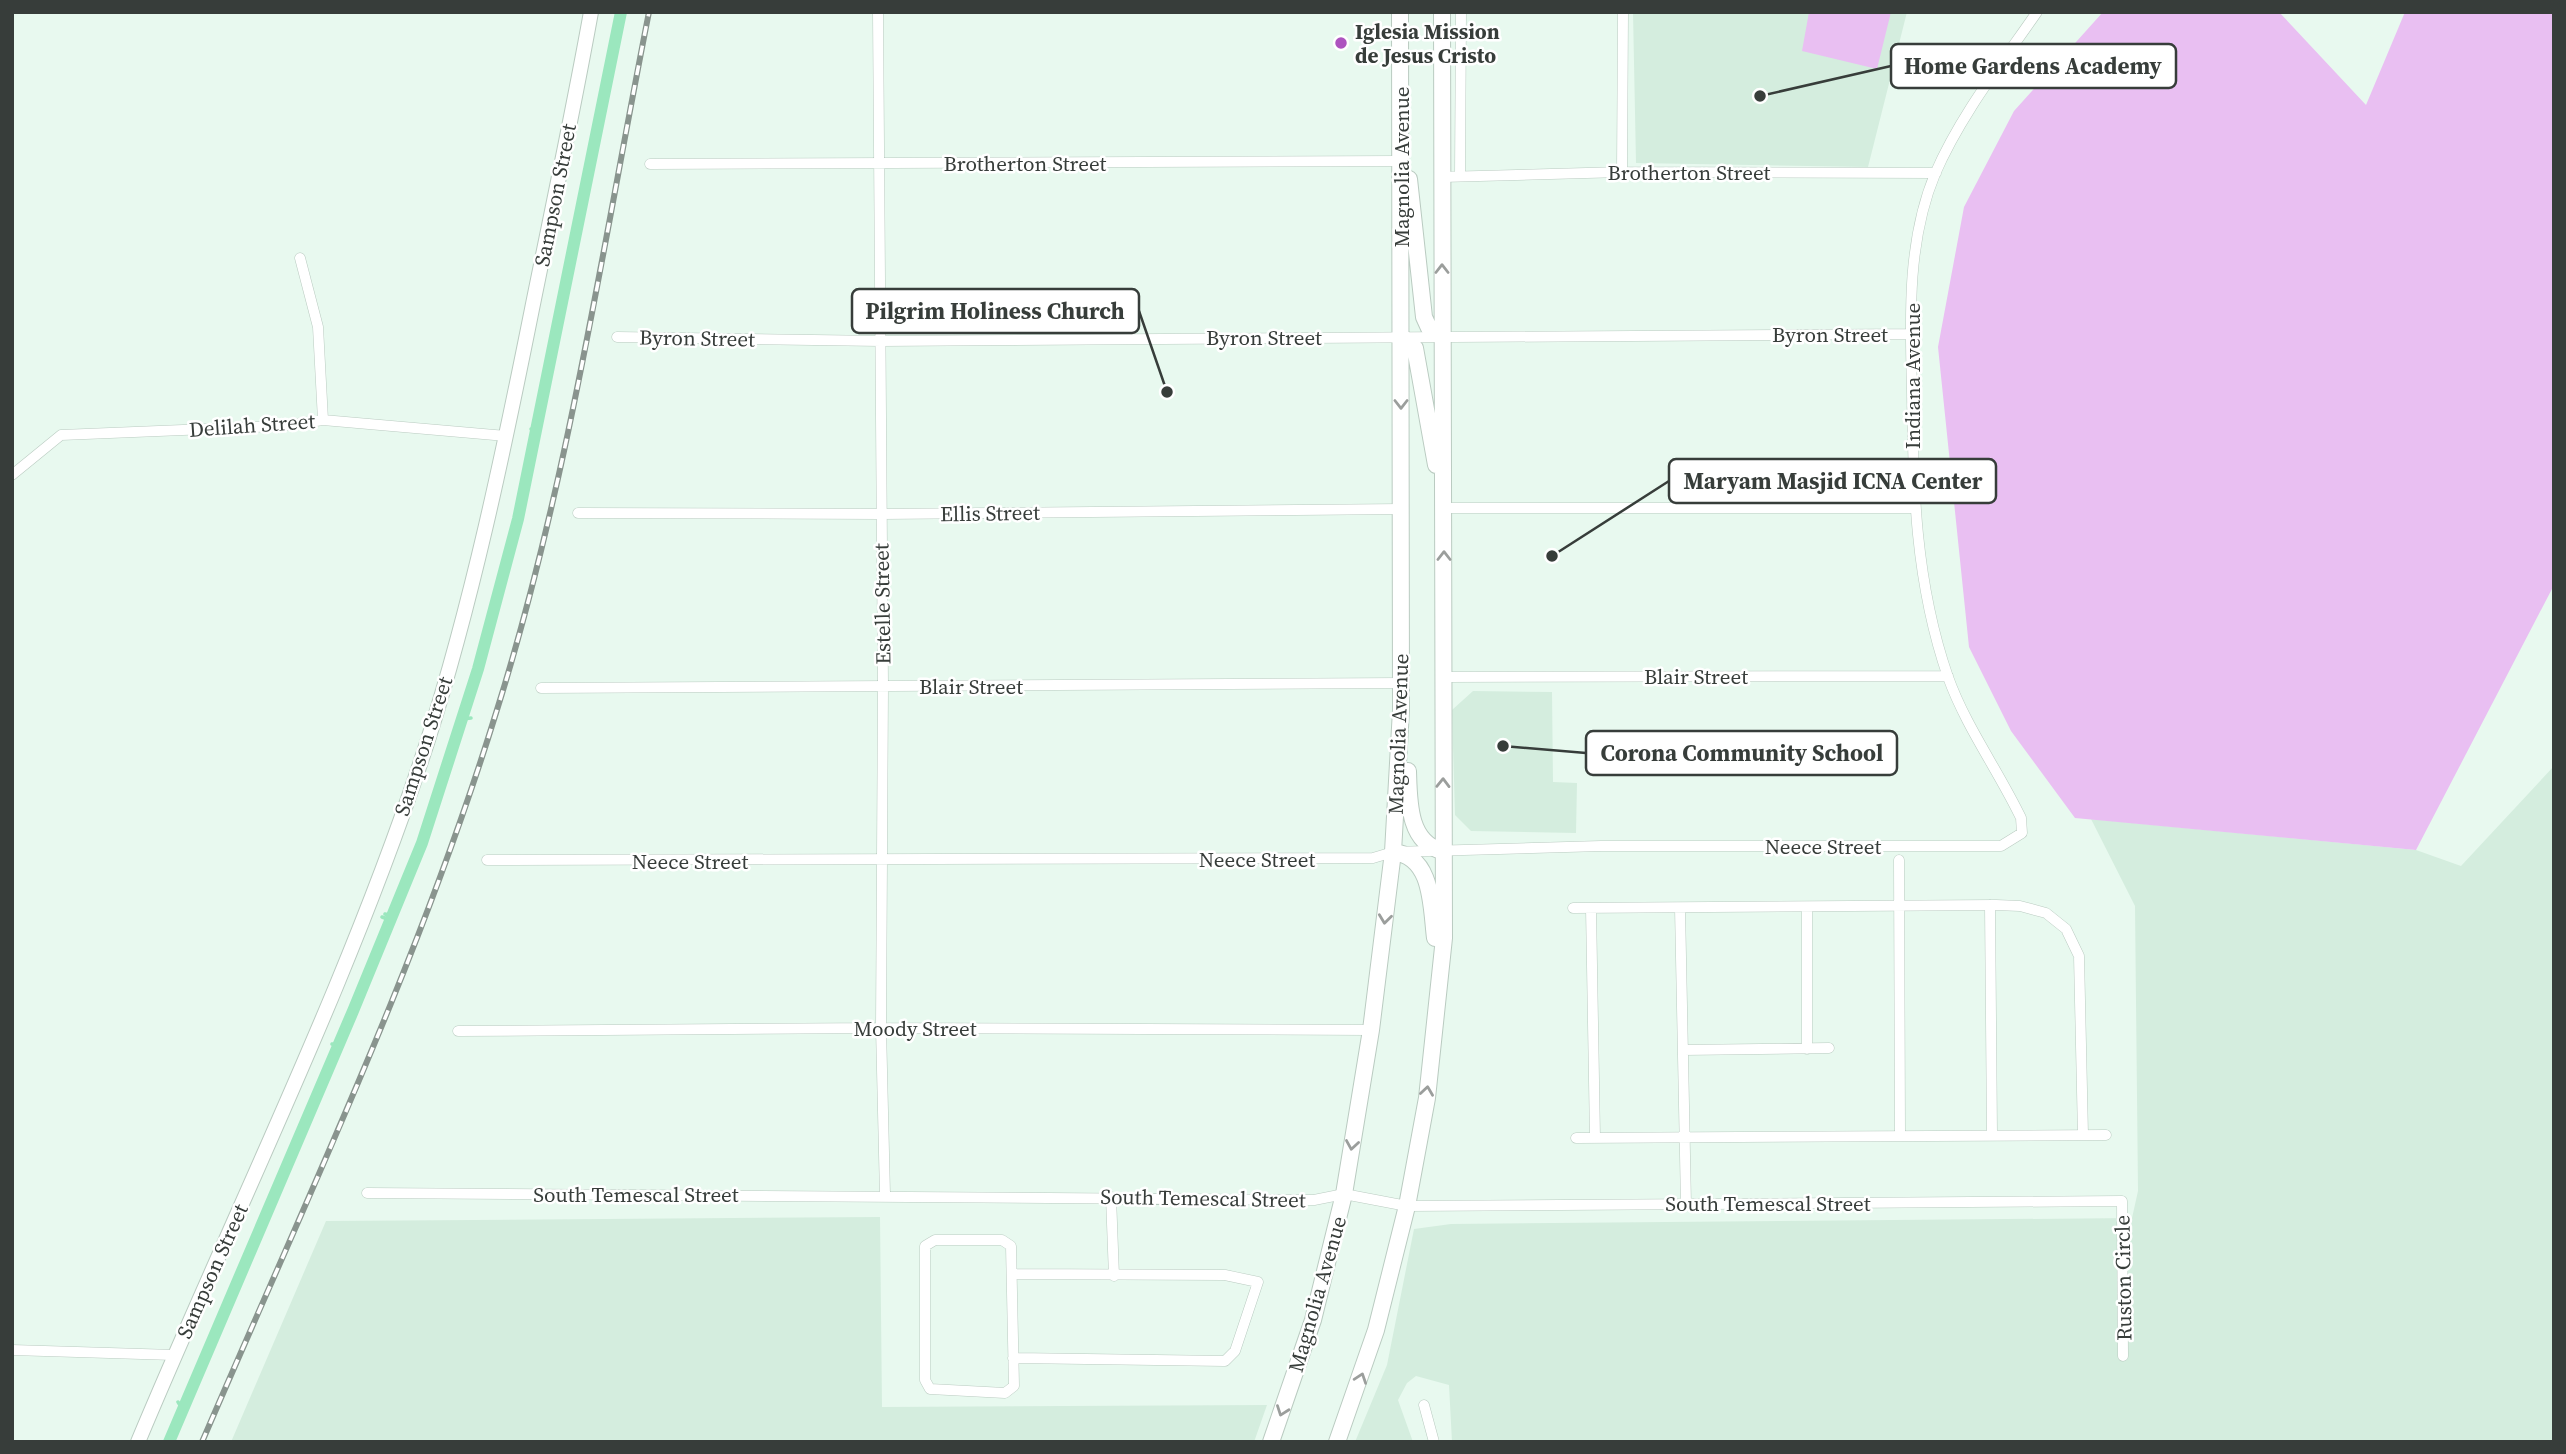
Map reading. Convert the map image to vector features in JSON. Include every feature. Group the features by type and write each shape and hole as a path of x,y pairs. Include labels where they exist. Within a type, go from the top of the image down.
{"main road":[{"name":"Magnolia Avenue","path":"1271,1442 1313,1320 1344,1194 1371,1030 1393,852 1401,710 1400,12"},
{"name":"Magnolia Avenue","path":"1337,1442 1376,1330 1407,1206 1427,1098 1444,938 1441,17"},
{"path":"1401,161 1409,178 1424,317 1429,328 1443,337"},
{"path":"1401,336 1415,348 1443,509"},
{"path":"1401,710 1409,792 1418,833 1427,846 1442,851"},
{"path":"1393,852 1410,855 1422,869 1428,888 1440,978"}],"street":[{"name":"Sampson Street","path":"138,1442 303,1065 377,883 427,742 467,601 506,436 591,12"},
{"name":"Estelle Street","path":"878,12 883,686 881,1028 885,1195"},
{"path":"1460,176 1461,12"},
{"path":"1622,172 1623,12"},
{"name":"Indiana Avenue","path":"2022,833 2021,818 1964,713 1948,676 1922,569 1913,508 1910,334 1919,225 1936,173 1992,78 2037,12"},
{"name":"Brotherton Street","path":"650,164 1401,161"},
{"name":"Brotherton Street","path":"1442,177 1622,172 1936,173"},
{"path":"300,258 318,327 323,420"},
{"name":"Byron Street","path":"617,337 881,341 1910,334"},
{"name":"Delilah Street","path":"12,475 61,435 281,426 323,420 506,436"},
{"path":"1443,509 1913,508"},
{"name":"Ellis Street","path":"578,513 882,514 1402,509"},
{"name":"Blair Street","path":"1444,677 1948,676"},
{"name":"Blair Street","path":"541,688 1401,683"},
{"name":"Neece Street","path":"487,860 1373,858 1393,852 1601,846 2001,846 2022,833"},
{"path":"1899,860 1897,906 1900,1136"},
{"path":"1990,905 1992,1135"},
{"path":"1573,908 1990,905 2021,906 2046,913 2066,929 2079,956 2083,1135"},
{"path":"1807,906 1807,1049"},
{"path":"1591,908 1595,1138"},
{"path":"1680,908 1686,1204"},
{"name":"Moody Street","path":"458,1031 881,1028 1371,1030"},
{"path":"1683,1050 1829,1048"},
{"path":"1576,1138 2106,1135"},
{"name":"South Temescal Street","path":"367,1193 1325,1200 1344,1194 1407,1206 2122,1200"},
{"path":"1111,1197 1114,1276"},
{"name":"Ruston Circle","path":"2122,1200 2123,1356"},
{"path":"934,1240 1002,1240 1012,1246 1012,1274 1014,1386 1005,1393 930,1389 925,1380 925,1246 934,1240"},
{"path":"1012,1274 1225,1275 1258,1282 1235,1351 1225,1361 1013,1358"},
{"path":"12,1350 174,1355"},
{"path":"1424,1405 1434,1442"}],"shaded area":[{"path":"1633,12 1907,12 1868,167 1636,163"},
{"path":"1809,12 1891,12 1877,69 1802,51"},
{"path":"2103,12 2279,12 2366,105 2405,12 2554,12 2554,585 2416,850 2075,818 2011,731 1969,647 1938,347 1964,207 2014,111"},
{"path":"1473,691 1552,692 1553,782 1577,783 1576,833 1471,831 1455,815 1452,710"},
{"path":"2554,766 2554,1442 1452,1442 1449,1385 1416,1376 1407,1383 1398,1400 1413,1442 1355,1442 1387,1365 1414,1229 1451,1224 2132,1218 2138,1191 2135,906 2091,819 2416,850 2461,866"},
{"path":"880,1217 882,1407 1267,1405 1254,1442 231,1442 326,1221"}],"waterway":[{"path":"169,1442 422,843 478,669 518,519 621,12"},
{"path":"531,429 536,429"},
{"path":"462,719 471,718"},
{"path":"385,914 392,916"},
{"path":"382,917 390,920"},
{"path":"332,1044 338,1046"},
{"path":"178,1402 183,1410"}],"railway":[{"path":"202,1442 396,990 432,899 496,713 521,628 563,453 649,12"}],"place":[{"name":"Iglesia Mission de Jesus Cristo","path":"1341,43"},
{"name":"Home Gardens Academy","path":"1760,96"},
{"name":"Pilgrim Holiness Church","path":"1167,392"},
{"name":"Maryam Masjid ICNA Center","path":"1552,556"},
{"name":"Corona Community School","path":"1503,746"}]}
